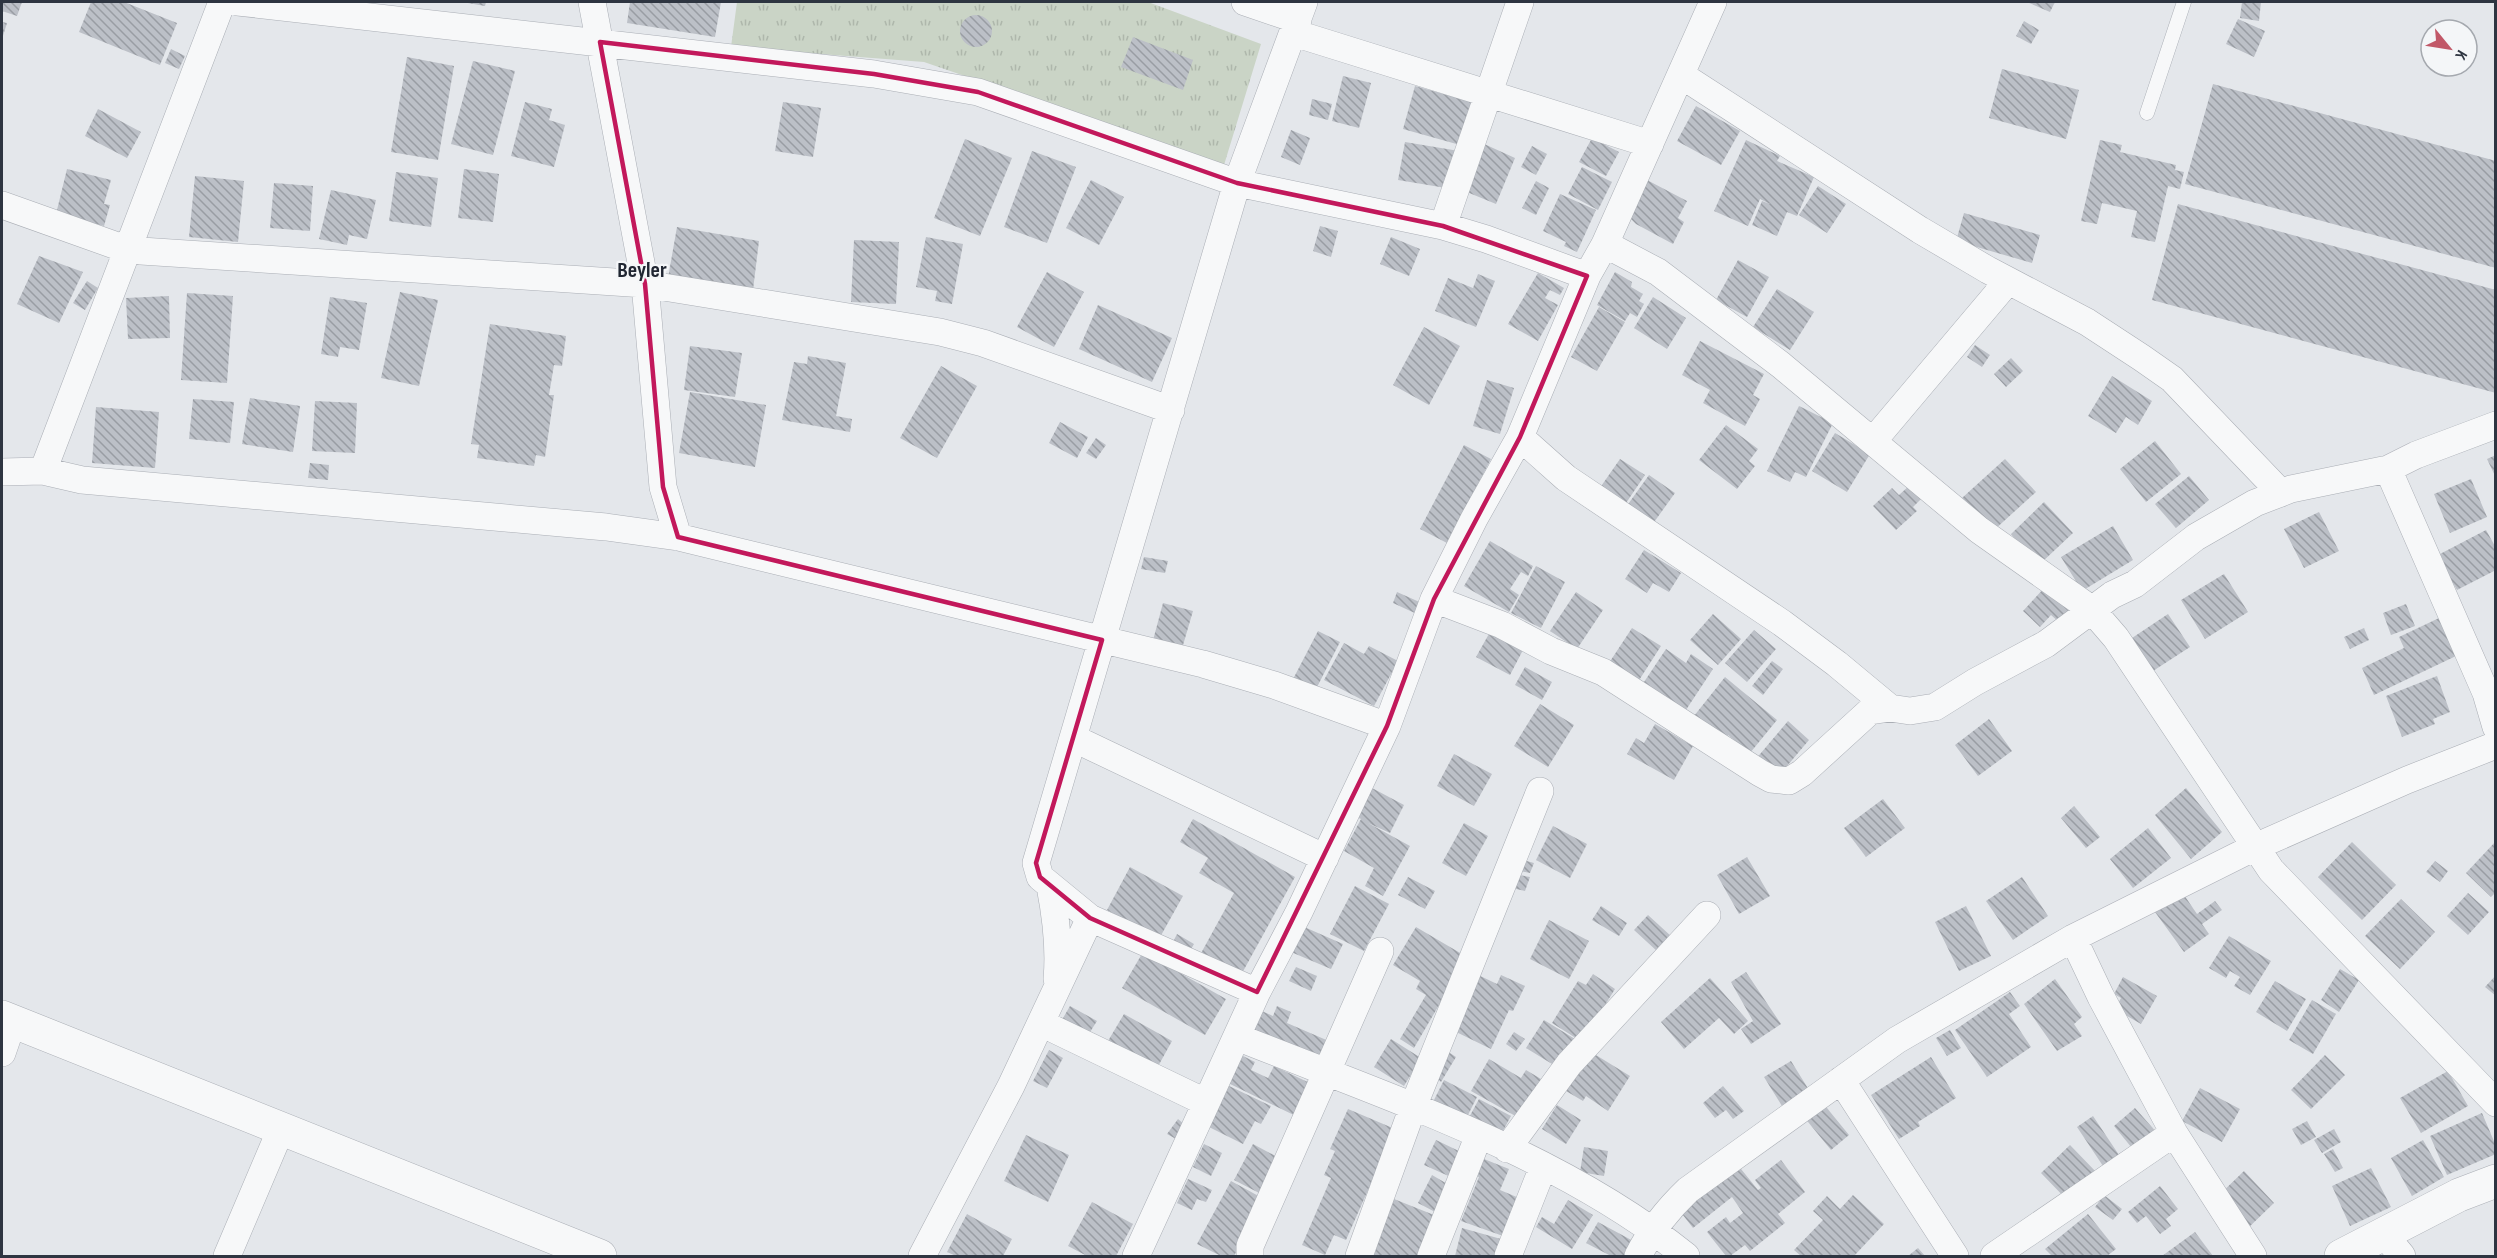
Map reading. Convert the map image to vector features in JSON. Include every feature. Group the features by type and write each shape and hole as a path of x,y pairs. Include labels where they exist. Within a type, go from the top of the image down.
{"street":[{"path":"43,471 222,2"},
{"path":"238,2 874,74 978,93 1236,183 1443,226 1486,239 1587,276"},
{"path":"592,2 645,284 663,487 678,537"},
{"path":"1245,2 1299,18 1489,92 1650,144"},
{"path":"1443,226 1520,2"},
{"path":"1136,1257 1257,992 1325,858 1387,726 1434,599 1474,519 1520,438 1587,276 1605,244 1713,2"},
{"path":"1257,992 1089,918 1040,877 1036,863 1236,183 1299,18"},
{"path":"1681,75 1920,230 2008,281 2087,322 2172,379 2281,493"},
{"path":"2,205 129,248 645,284 940,332 983,344 1171,410"},
{"path":"1605,244 1658,272 1782,365 1979,530 2091,609 2116,638 2254,847 2279,879 2496,1103"},
{"path":"1873,441 2008,281"},
{"path":"1434,599 1502,625 1551,651 1603,672 1771,779 1789,781 1802,773 1870,711 1890,708 1910,711 1935,707 1975,682 2046,644 2091,609 2135,584 2196,537 2255,503 2291,489 2388,469 2416,455 2496,425"},
{"path":"1520,438 1566,478 1782,623 1890,708"},
{"path":"2388,469 2487,676 2486,693 2496,727"},
{"path":"2,472 43,471 82,480 606,526 678,537 832,572 1203,664 1387,726"},
{"path":"1073,738 1325,858"},
{"path":"1638,1257 1651,1230 1666,1210 1688,1190 1897,1040 2073,938 2254,847 2407,780 2496,745"},
{"path":"1359,1257 1413,1107 1540,791"},
{"path":"1050,886 1058,950 1056,992"},
{"path":"1507,1149 1569,1064 1707,915"},
{"path":"922,1257 1011,1086 1089,918"},
{"path":"2073,938 2101,997 2174,1133 2253,1257"},
{"path":"1250,1257 1250,1246 1380,951"},
{"path":"2,1053 7,1019 600,1257"},
{"path":"1041,1023 1206,1102"},
{"path":"1237,1037 1413,1107 1507,1149 1543,1167 1651,1230 1686,1257"},
{"path":"1841,1080 1955,1257"},
{"path":"227,1257 281,1129"},
{"path":"1994,1257 2174,1133"},
{"path":"1431,1257 1479,1136"},
{"path":"1508,1257 1543,1167"},
{"path":"2341,1257 2392,1245 2459,1195 2496,1181"}],"lane":[{"path":"2147,113 2184,2"}],"highlighted area":[{"path":"600,42 874,74 978,92 1237,183 1443,226 1587,276 1520,437 1434,599 1387,726 1257,992 1090,918 1040,877 1036,863 1102,640 678,537 663,487 645,284"}],"green space":[{"path":"737,2 1148,2 1261,44 1224,165 924,62 731,47"}],"building":[{"path":"2,2 22,2 17,16 2,11"},
{"path":"91,2 124,2 177,23 160,65 79,32"},
{"path":"462,2 486,2 485,6"},
{"path":"630,2 721,2 715,37 627,23"},
{"path":"2027,2 2055,2 2050,12"},
{"path":"2242,2 2261,2 2259,21 2240,18"},
{"path":"976,15 987,20 992,31 987,42 976,47 965,42 960,31 965,20"},
{"path":"2238,19 2265,31 2254,57 2226,44"},
{"path":"2024,21 2039,30 2031,44 2016,36"},
{"path":"2,22 7,23 2,39"},
{"path":"1133,37 1193,60 1183,90 1121,67"},
{"path":"171,49 185,56 179,69 165,63"},
{"path":"407,57 454,66 438,160 391,152"},
{"path":"473,61 515,71 493,155 451,144"},
{"path":"2002,69 2079,90 2066,139 1989,118"},
{"path":"1343,76 1371,83 1359,128 1332,121"},
{"path":"2213,84 2496,161 2496,268 2185,184"},
{"path":"1415,86 1472,102 1460,145 1403,129"},
{"path":"1312,99 1332,104 1328,120 1309,115"},
{"path":"525,102 552,109 549,120 565,125 554,167 511,156"},
{"path":"783,102 821,108 813,157 775,151"},
{"path":"1696,106 1740,131 1721,165 1677,141"},
{"path":"98,109 141,132 127,158 85,136"},
{"path":"1291,130 1310,138 1300,165 1281,157"},
{"path":"1592,138 1619,152 1606,176 1579,162"},
{"path":"965,139 1012,158 980,236 934,218"},
{"path":"1746,140 1780,156 1777,161 1814,177 1797,216 1787,212 1777,236 1752,225 1762,201 1770,204 1760,199 1748,226 1714,211"},
{"path":"2100,140 2122,145 2120,152 2176,165 2175,170 2184,172 2180,189 2168,186 2155,242 2131,237 2137,211 2102,203 2097,224 2081,221"},
{"path":"1405,142 1459,151 1452,189 1398,180"},
{"path":"1482,143 1515,158 1496,204 1462,190"},
{"path":"1532,146 1547,154 1536,175 1521,167"},
{"path":"1032,151 1076,167 1047,243 1004,227"},
{"path":"1582,167 1612,182 1598,210 1568,194"},
{"path":"67,169 111,180 104,204 110,205 104,226 56,214"},
{"path":"464,169 499,174 493,222 458,218"},
{"path":"396,172 438,178 431,227 389,221"},
{"path":"195,176 244,181 238,242 189,237"},
{"path":"1091,180 1124,197 1099,245 1066,228"},
{"path":"1647,180 1687,201 1678,218 1684,222 1673,244 1636,224 1628,216"},
{"path":"1536,181 1549,188 1536,215 1522,208"},
{"path":"274,183 313,186 310,231 270,228"},
{"path":"1818,186 1846,204 1827,233 1799,215"},
{"path":"331,190 376,200 367,239 349,235 347,245 319,239"},
{"path":"1560,194 1596,210 1577,252 1564,246 1566,242 1543,231"},
{"path":"2178,204 2496,290 2496,393 2152,300"},
{"path":"1964,213 2040,235 2032,263 1956,241"},
{"path":"1320,226 1338,231 1331,257 1313,251"},
{"path":"677,227 759,241 753,290 668,278"},
{"path":"926,237 963,244 952,304 935,301 937,291 916,287"},
{"path":"1391,237 1420,249 1409,276 1380,264"},
{"path":"854,240 899,242 896,304 851,302"},
{"path":"39,256 83,272 59,323 17,304"},
{"path":"1738,260 1769,277 1747,317 1716,300"},
{"path":"1047,272 1084,292 1054,347 1017,327"},
{"path":"1615,272 1632,282 1631,287 1643,294 1639,301 1644,304 1637,317 1630,313 1625,321 1597,305"},
{"path":"1538,273 1564,288 1560,295 1550,290 1545,298 1558,305 1538,341 1508,324"},
{"path":"1478,274 1495,281 1476,327 1435,311 1448,278 1473,288"},
{"path":"87,281 98,288 85,310 73,303"},
{"path":"1777,289 1814,312 1790,350 1753,327"},
{"path":"400,292 438,300 419,386 381,378"},
{"path":"187,293 233,296 227,383 181,380"},
{"path":"169,296 170,338 128,339 126,298"},
{"path":"330,297 367,303 359,350 340,347 338,357 321,354"},
{"path":"1653,297 1686,318 1667,349 1634,328"},
{"path":"1098,305 1172,338 1152,382 1079,349"},
{"path":"1599,307 1625,322 1597,371 1571,357"},
{"path":"490,324 566,336 562,366 554,365 549,395 554,395 545,457 536,455 534,466 477,458 479,445 471,444"},
{"path":"1424,327 1460,346 1429,405 1393,385"},
{"path":"1700,341 1764,374 1753,395 1760,399 1745,426 1703,403 1710,390 1682,375"},
{"path":"1975,345 1990,355 1982,367 1967,357"},
{"path":"690,346 742,353 735,397 684,390"},
{"path":"808,356 846,363 836,416 852,419 850,432 782,420 794,362 807,364"},
{"path":"2011,358 2023,371 2006,387 1994,374"},
{"path":"941,366 977,386 937,458 900,438"},
{"path":"2112,376 2152,401 2138,425 2126,417 2116,433 2088,416"},
{"path":"1487,380 1514,388 1500,434 1473,426"},
{"path":"690,392 766,405 755,467 679,453"},
{"path":"250,398 300,406 293,452 242,444"},
{"path":"193,399 234,402 230,443 189,439"},
{"path":"315,401 357,403 355,453 312,451"},
{"path":"1799,406 1833,423 1806,477 1795,472 1790,482 1767,471"},
{"path":"96,407 159,412 155,468 92,463"},
{"path":"1060,422 1088,437 1077,458 1049,443"},
{"path":"1726,425 1758,449 1749,461 1755,466 1737,489 1699,460"},
{"path":"1835,433 1870,454 1847,492 1812,471"},
{"path":"1096,438 1106,445 1096,459 1086,453"},
{"path":"2155,441 2181,474 2146,502 2120,469"},
{"path":"1464,445 1491,459 1447,543 1420,529"},
{"path":"2496,455 2496,478 2487,459"},
{"path":"1620,459 1645,475 1622,509 1597,492"},
{"path":"2005,459 2036,492 1993,531 1962,498"},
{"path":"310,463 329,465 328,480 308,478"},
{"path":"1649,475 1675,493 1652,525 1626,507"},
{"path":"2189,476 2209,500 2176,528 2155,504"},
{"path":"2471,479 2487,517 2450,533 2434,494"},
{"path":"1910,485 1922,498 1913,507 1917,511 1896,530 1873,506 1892,488 1899,495"},
{"path":"2044,502 2073,533 2040,564 2011,534"},
{"path":"2319,512 2339,551 2304,568 2284,529"},
{"path":"2113,526 2133,560 2082,591 2061,557"},
{"path":"2486,530 2496,548 2496,570 2457,590 2453,583 2446,587 2435,566 2444,562 2440,554"},
{"path":"1490,541 1533,566 1528,576 1521,572 1510,589 1519,595 1509,612 1464,586"},
{"path":"1644,550 1681,573 1669,592 1653,583 1647,593 1625,579"},
{"path":"1144,557 1168,561 1165,573 1141,569"},
{"path":"1536,566 1565,582 1541,628 1511,613"},
{"path":"2224,574 2248,612 2205,639 2181,600"},
{"path":"2045,587 2070,612 2060,623 2051,615 2040,627 2023,611"},
{"path":"1397,592 1424,604 1419,615 1393,603"},
{"path":"1576,592 1603,610 1577,649 1550,631"},
{"path":"1163,603 1193,611 1181,652 1152,644"},
{"path":"2406,604 2415,626 2391,635 2383,613"},
{"path":"1713,614 1741,639 1718,665 1690,640"},
{"path":"2168,614 2190,647 2153,671 2132,638"},
{"path":"2439,618 2456,656 2374,695 2362,668 2404,648 2399,637"},
{"path":"1632,628 1661,646 1636,685 1607,666"},
{"path":"2364,628 2369,640 2350,649 2344,637"},
{"path":"1754,630 1776,649 1747,682 1725,663"},
{"path":"1318,631 1340,642 1313,695 1291,683"},
{"path":"1490,632 1523,650 1510,675 1476,657"},
{"path":"1344,643 1364,654 1369,646 1398,661 1374,706 1324,680"},
{"path":"1666,649 1686,663 1691,654 1713,669 1680,719 1638,691"},
{"path":"1772,661 1783,669 1763,695 1752,686"},
{"path":"1525,667 1552,682 1542,700 1515,685"},
{"path":"2437,676 2450,712 2433,719 2435,724 2402,737 2386,696"},
{"path":"1725,677 1777,720 1750,753 1728,735 1720,746 1690,721"},
{"path":"1540,704 1574,725 1548,767 1514,746"},
{"path":"1989,719 2012,751 1978,776 1955,745"},
{"path":"1788,721 1809,740 1777,778 1755,760"},
{"path":"1655,724 1693,746 1674,780 1627,754 1636,738 1644,743"},
{"path":"1454,754 1492,774 1474,806 1437,786"},
{"path":"1372,788 1404,805 1390,833 1368,823 1410,846 1383,896 1365,886 1374,868 1344,851 1361,819 1357,817"},
{"path":"2186,788 2222,832 2191,859 2155,815"},
{"path":"1883,799 1905,828 1866,857 1844,828"},
{"path":"2074,806 2100,837 2086,848 2061,818"},
{"path":"1193,819 1295,877 1241,975 1200,955 1234,893 1199,873 1208,858 1180,842"},
{"path":"1464,823 1488,836 1466,876 1442,863"},
{"path":"1553,826 1587,844 1570,878 1536,860"},
{"path":"2148,828 2171,858 2133,888 2110,859"},
{"path":"2496,841 2496,892 2491,897 2466,873"},
{"path":"2352,842 2396,885 2362,920 2318,877"},
{"path":"1747,857 1770,896 1739,914 1717,875"},
{"path":"1519,859 1534,863 1530,873 1515,870"},
{"path":"2435,861 2448,871 2440,882 2426,872"},
{"path":"1130,867 1183,896 1159,939 1107,910"},
{"path":"1514,874 1530,877 1525,891 1508,887"},
{"path":"1408,877 1435,891 1425,909 1398,895"},
{"path":"2022,877 2048,916 2013,940 1986,901"},
{"path":"1355,886 1389,904 1364,951 1330,934"},
{"path":"2182,892 2197,914 2215,901 2222,910 2202,924 2209,934 2184,952 2155,912"},
{"path":"2468,893 2489,912 2468,935 2447,916"},
{"path":"2401,899 2435,932 2400,969 2365,936"},
{"path":"1601,906 1627,923 1619,936 1592,920"},
{"path":"1966,906 1991,956 1959,971 1935,922"},
{"path":"1648,915 1672,937 1658,952 1634,930"},
{"path":"1549,920 1589,941 1569,979 1530,959"},
{"path":"1302,926 1343,944 1331,969 1291,952"},
{"path":"1416,927 1467,957 1414,1048 1400,1039 1426,995 1416,989 1420,981 1393,965"},
{"path":"1177,934 1194,944 1190,951 1173,942"},
{"path":"2229,936 2271,961 2250,995 2234,986 2240,977 2230,971 2226,978 2209,968"},
{"path":"1143,952 1226,999 1205,1035 1122,988"},
{"path":"1296,967 1317,976 1311,991 1289,981"},
{"path":"2340,969 2359,980 2339,1012 2321,1000"},
{"path":"1746,972 1781,1024 1751,1044 1741,1029 1753,1021 1731,982"},
{"path":"1474,973 1497,984 1501,975 1525,986 1513,1011 1509,1010 1491,1049 1448,1028"},
{"path":"1593,974 1615,989 1582,1042 1552,1023 1578,981 1586,985"},
{"path":"2496,975 2496,996 2485,987"},
{"path":"2123,977 2157,996 2141,1024 2115,1009 2121,998 2114,994"},
{"path":"1710,978 1748,1021 1734,1034 1719,1018 1684,1049 1661,1022"},
{"path":"2055,979 2082,1017 2074,1024 2082,1036 2057,1051 2024,1004"},
{"path":"2275,981 2306,999 2287,1031 2256,1012"},
{"path":"2010,992 2020,1006 2009,1014 2031,1047 1987,1077 1955,1030"},
{"path":"2312,1000 2336,1014 2313,1054 2289,1040"},
{"path":"1070,1006 1097,1021 1085,1040 1059,1025"},
{"path":"1277,1006 1291,1012 1287,1023 1331,1042 1321,1066 1245,1039 1257,1009 1273,1016"},
{"path":"1124,1014 1172,1041 1156,1070 1105,1046"},
{"path":"1544,1020 1575,1039 1557,1067 1526,1048"},
{"path":"1950,1030 1961,1048 1947,1056 1936,1038"},
{"path":"1514,1032 1525,1039 1516,1051 1506,1044"},
{"path":"1391,1039 1421,1058 1404,1086 1374,1067"},
{"path":"1444,1049 1456,1057 1441,1082 1433,1074"},
{"path":"1049,1050 1063,1058 1047,1088 1033,1081"},
{"path":"1591,1052 1630,1076 1608,1111 1586,1096 1583,1101 1566,1091"},
{"path":"1239,1054 1255,1062 1251,1070 1268,1078 1274,1066 1316,1086 1300,1118 1226,1082"},
{"path":"2325,1055 2345,1075 2311,1109 2291,1090"},
{"path":"1931,1057 1956,1098 1918,1122 1920,1126 1899,1139 1871,1095"},
{"path":"1489,1059 1521,1078 1526,1070 1541,1079 1519,1118 1471,1091"},
{"path":"1791,1061 1809,1090 1782,1106 1764,1077"},
{"path":"2448,1071 2468,1106 2421,1133 2400,1098"},
{"path":"1444,1080 1477,1097 1465,1121 1432,1104"},
{"path":"1227,1085 1271,1106 1261,1124 1255,1121 1243,1144 1207,1126"},
{"path":"1723,1086 1744,1111 1733,1119 1726,1110 1715,1118 1703,1103"},
{"path":"2200,1088 2240,1109 2222,1142 2182,1121"},
{"path":"1479,1099 1511,1116 1498,1140 1466,1123"},
{"path":"1822,1102 1849,1135 1831,1150 1804,1117"},
{"path":"1557,1105 1581,1120 1566,1144 1542,1129"},
{"path":"2135,1108 2158,1134 2136,1153 2114,1126"},
{"path":"1348,1109 1395,1129 1346,1240 1334,1235 1325,1255 1302,1245 1331,1178 1324,1175 1335,1151 1330,1149"},
{"path":"2482,1113 2496,1146 2496,1154 2447,1175 2430,1136"},
{"path":"2093,1116 2123,1161 2107,1172 2077,1127"},
{"path":"1178,1119 1185,1125 1176,1139 1167,1134"},
{"path":"2307,1121 2316,1137 2301,1145 2292,1129"},
{"path":"2334,1129 2341,1142 2322,1153 2314,1140"},
{"path":"1026,1135 1069,1155 1048,1202 1004,1181"},
{"path":"1436,1140 1463,1153 1453,1178 1424,1165"},
{"path":"2423,1140 2444,1177 2412,1196 2391,1158"},
{"path":"1204,1144 1222,1153 1211,1176 1193,1167"},
{"path":"1253,1144 1283,1160 1265,1196 1234,1180"},
{"path":"2070,1145 2098,1174 2069,1202 2041,1173"},
{"path":"1584,1147 1608,1151 1604,1176 1580,1172"},
{"path":"2333,1149 2343,1168 2335,1172 2324,1154"},
{"path":"1479,1157 1509,1169 1500,1190 1519,1198 1503,1236 1461,1221 1479,1177 1471,1174"},
{"path":"1781,1160 1805,1192 1778,1214 1785,1223 1750,1251 1745,1245 1730,1256 1726,1256 1707,1232 1726,1217 1730,1223 1743,1213 1732,1197 1693,1228 1679,1210 1737,1164 1758,1190 1761,1188 1755,1180"},
{"path":"2371,1168 2391,1207 2350,1226 2332,1186"},
{"path":"2244,1171 2274,1203 2246,1230 2216,1198"},
{"path":"1432,1175 1449,1185 1437,1213 1418,1203"},
{"path":"1188,1179 1212,1190 1206,1202 1197,1199 1192,1210 1177,1203"},
{"path":"1231,1181 1264,1199 1234,1256 1221,1256 1197,1244"},
{"path":"2160,1186 2178,1209 2166,1219 2171,1226 2160,1234 2146,1216 2137,1223 2128,1212"},
{"path":"1853,1195 1884,1224 1854,1256 1801,1256 1794,1250 1823,1220 1813,1211 1827,1196 1840,1209"},
{"path":"2104,1195 2122,1209 2113,1220 2095,1207"},
{"path":"1389,1197 1439,1217 1424,1256 1366,1256"},
{"path":"1568,1200 1593,1215 1572,1249 1536,1227 1542,1217 1554,1224"},
{"path":"1092,1202 1133,1224 1116,1256 1087,1256 1068,1246"},
{"path":"967,1214 1012,1239 1003,1256 956,1256 947,1252"},
{"path":"2088,1214 2116,1249 2107,1256 2052,1256 2045,1249"},
{"path":"1598,1222 1635,1242 1628,1256 1611,1256 1586,1243"},
{"path":"1462,1228 1501,1239 1496,1256 1455,1256"},
{"path":"2195,1232 2213,1256 2162,1256"},
{"path":"1918,1248 1925,1256 1908,1256"}],"district":[{"name":"Beyler","path":"642,269"}]}
